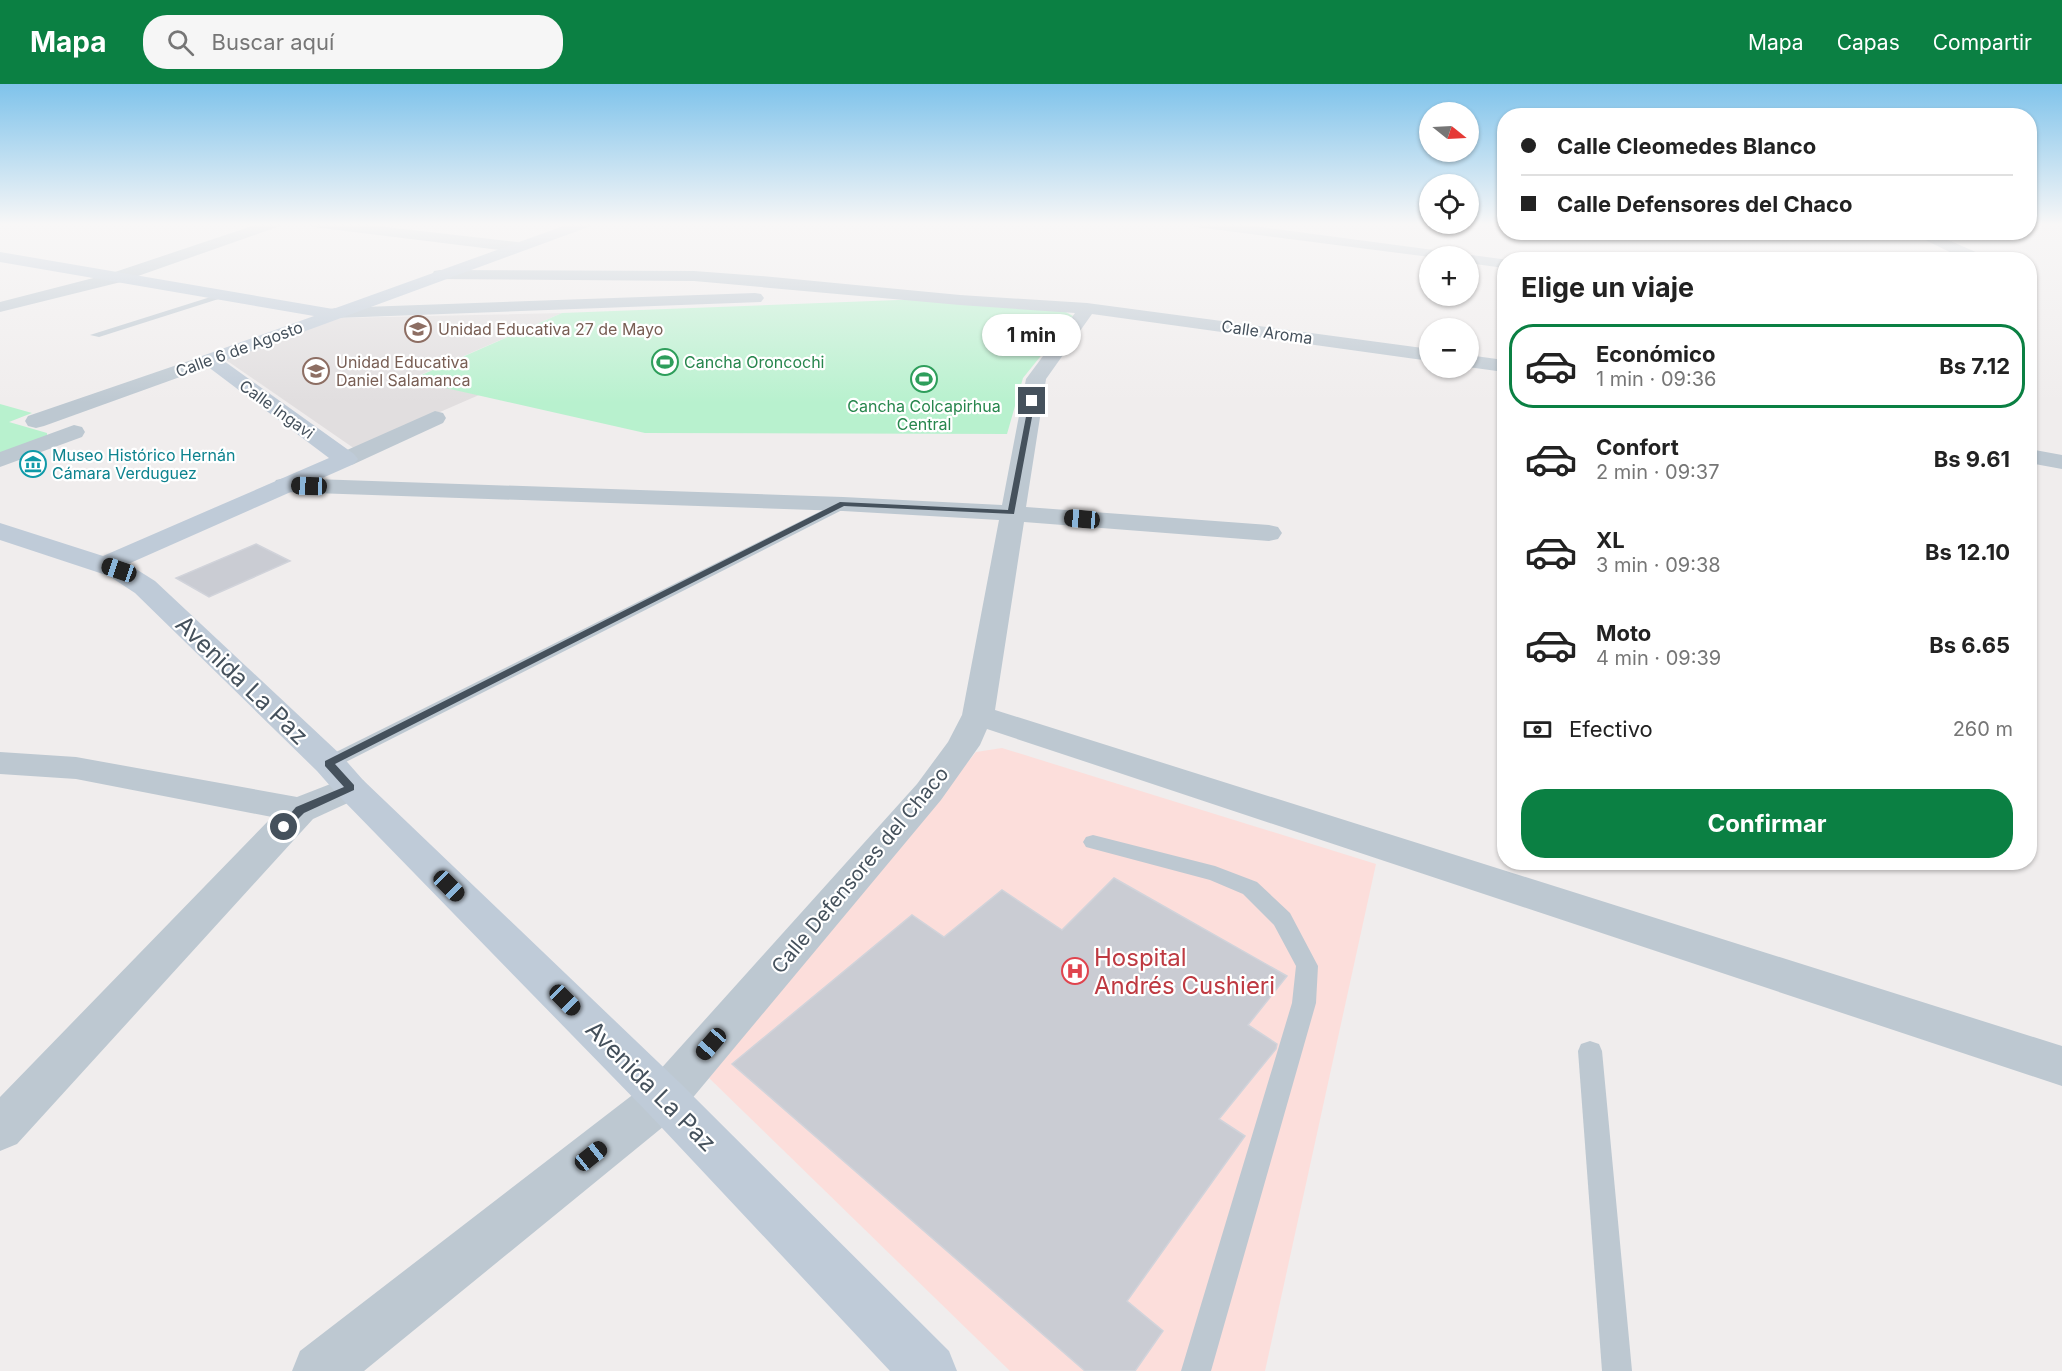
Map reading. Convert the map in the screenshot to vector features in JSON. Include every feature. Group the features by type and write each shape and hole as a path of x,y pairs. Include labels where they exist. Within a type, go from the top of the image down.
{"main road":[{"path":"145,283 336,313"},
{"name":"Calle 6 de Agosto","path":"208,360 418,283"},
{"name":"Calle Ingavi","path":"208,360 346,459"},
{"path":"104,565 346,459"},
{"name":"Avenida La Paz","path":"0,531 119,570 145,587 340,776 664,1098 929,1371"}],"street":[{"path":"0,307 95,283"},
{"path":"775,283 888,293"},
{"path":"336,313 497,309 888,293"},
{"name":"Calle Aroma","path":"888,293 1087,308 1419,353"},
{"name":"Calle Defensores del Chaco","path":"320,1371 664,1098 929,792 963,745 978,715 1036,379 1087,308"},
{"name":"Calle 6 de Agosto","path":"0,460 74,432 36,421 208,360"},
{"path":"1479,363 1497,365"},
{"path":"346,459 435,418"},
{"path":"2037,457 2062,462"},
{"path":"285,485 843,504 1012,513 1269,533"},
{"path":"978,715 2062,1066"},
{"path":"0,763 76,768 300,810"},
{"path":"0,1129 300,810 340,776"}],"lane":[{"path":"95,335 223,296"},
{"path":"340,776 843,504"},
{"path":"1093,842 1215,874 1250,888 1282,919 1306,966 1304,1003 1196,1371"},
{"path":"1590,1051 1617,1371"}],"shaded area":[{"path":"562,313 411,379 479,395 355,449 226,360 338,318"},
{"name":"Hospital Andrés Cushieri","path":"1002,748 1376,864 1265,1371 1010,1371 709,1078 976,752"}],"green space":[{"path":"924,299 1064,311 1073,316 1023,378 1007,434 645,433 410,380 562,313"},
{"path":"0,404 32,413 9,422 47,433 47,437 0,455"}],"building":[{"path":"256,544 290,561 209,597 176,578"},
{"path":"1114,878 1287,976 1248,1025 1277,1044 1276,1049 1219,1119 1245,1136 1127,1301 1163,1331 1135,1371 1085,1371 732,1064 912,915 944,937 1002,890 1062,930"}],"place":[{"name":"Unidad Educativa 27 de Mayo","path":"418,329"},
{"name":"Cancha Oroncochi","path":"665,362"},
{"name":"Unidad Educativa Daniel Salamanca","path":"316,371"},
{"name":"Cancha Colcapirhua Central","path":"924,379"},
{"name":"Museo Histórico Hernán Cámara Verduguez","path":"33,464"},
{"name":"Hospital Andrés Cushieri","path":"1075,971"}],"route":[{"path":"284,827 300,810 351,788 329,763 843,504 1012,513 1032,401"}]}
